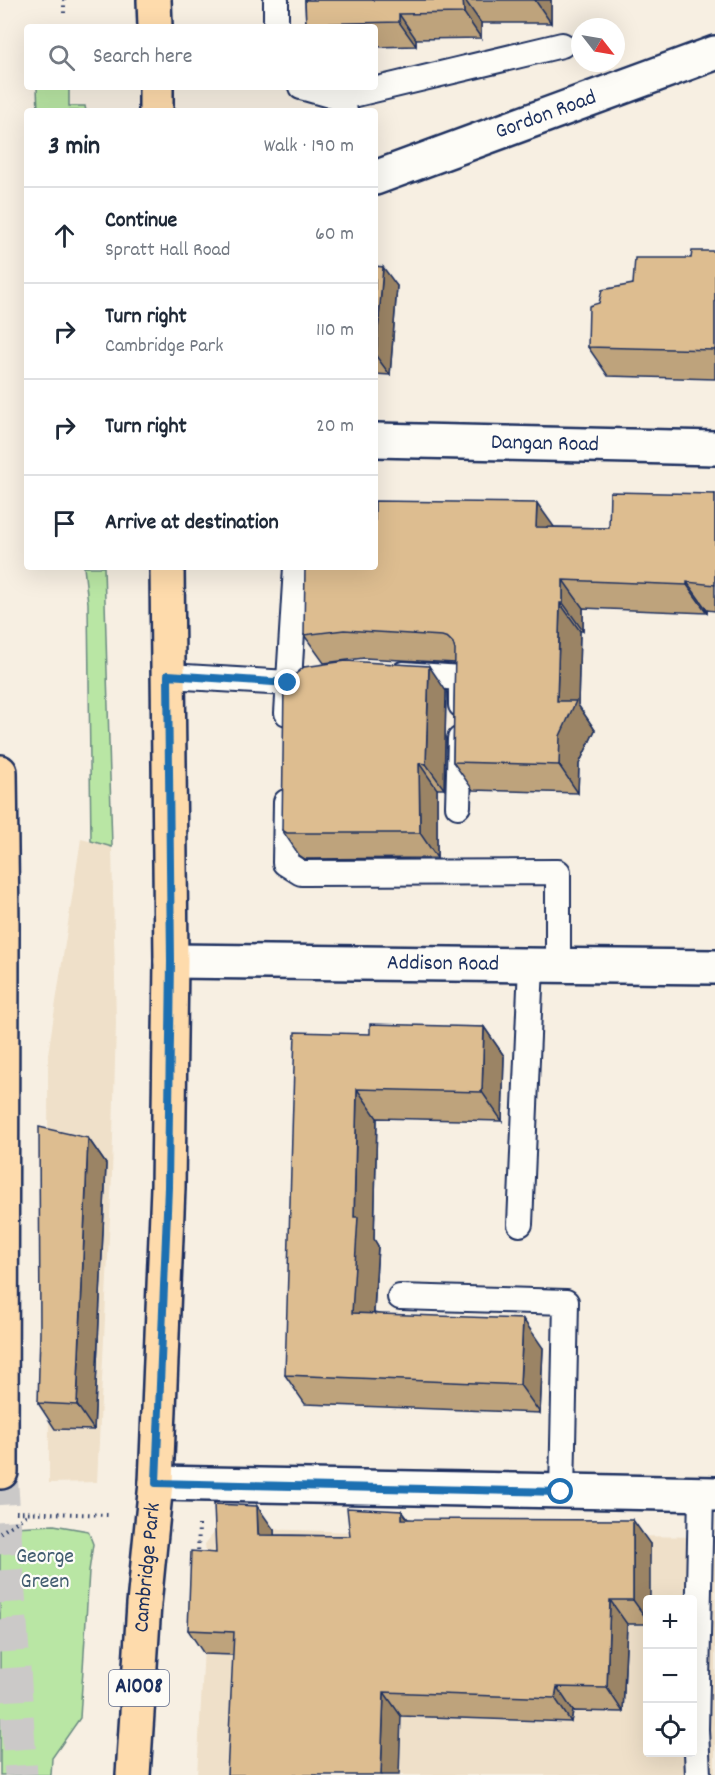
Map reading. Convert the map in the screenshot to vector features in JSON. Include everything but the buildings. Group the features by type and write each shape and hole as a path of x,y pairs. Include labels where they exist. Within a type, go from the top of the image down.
{"main road":[{"path":"154,0 155,24"},
{"path":"156,90 156,108"},
{"name":"Cambridge Park","path":"133,1775 144,1604 156,1483 168,1187 171,961 167,570"},
{"path":"0,772 1,1472"}],"street":[{"name":"Gordon Road","path":"378,177 715,53"},
{"name":"Dangan Road","path":"378,440 715,448"},
{"name":"Addison Road","path":"171,961 715,967"},
{"path":"156,1483 708,1494"}],"lane":[{"path":"276,0 276,24"},
{"path":"309,90 343,104 562,45"},
{"path":"287,731 296,570"},
{"path":"385,673 461,678 458,806"},
{"path":"168,675 288,683 323,677"},
{"path":"286,779 285,863 301,873 558,872 545,965 520,1224"},
{"path":"400,1297 566,1302 561,1492"},
{"path":"698,1775 696,1729 708,1494"}],"path":[{"path":"64,0 64,13"},
{"path":"10,1511 109,1514"},
{"path":"0,1533 30,1513"},
{"path":"197,1561 199,1531"}],"shaded area":[{"path":"81,839 112,847 116,1023 112,1175 97,1482 49,1483 48,1054"},
{"path":"231,1528 419,1534 715,1537 715,1775 197,1775 208,1575 205,1544 217,1529"}],"green space":[{"path":"37,90 69,90 69,106 85,106 85,108 38,108"},
{"path":"84,570 104,570 112,847 91,841 88,603"},
{"name":"George Green","path":"0,1525 13,1527 54,1525 88,1531 93,1544 89,1571 80,1718 52,1758 51,1775 0,1775"}],"tunnel":[{"path":"1,1472 21,1775"}],"route":[{"path":"288,683 168,675 171,961 168,1187 156,1483 561,1492"}]}
